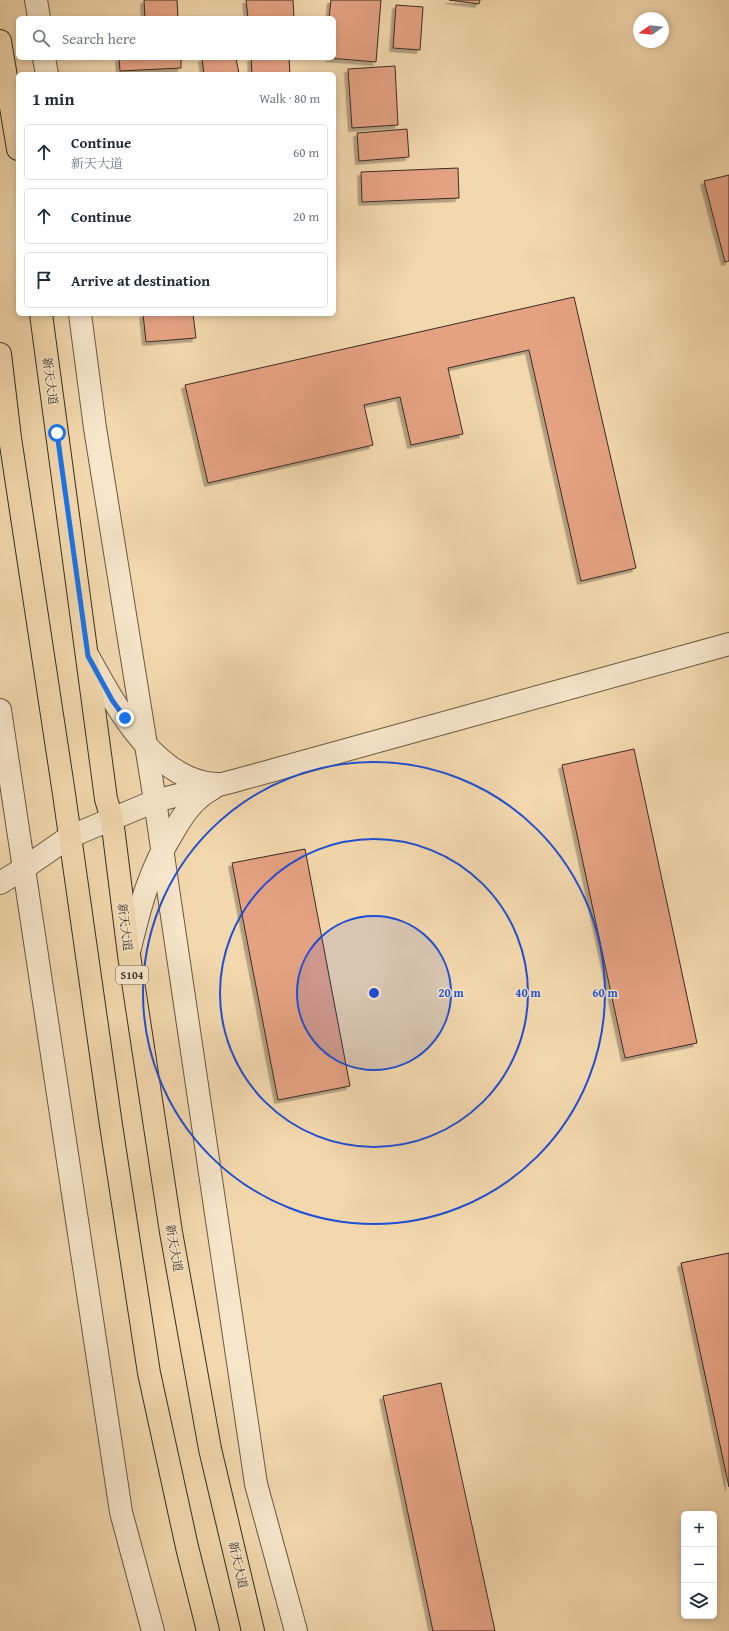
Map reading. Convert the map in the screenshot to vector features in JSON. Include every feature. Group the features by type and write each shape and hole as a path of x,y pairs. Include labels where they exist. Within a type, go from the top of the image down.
{"main road":[{"path":"0,41 16,137"},
{"name":"新天大道","path":"41,316 106,799 112,820 129,955 170,1232 210,1449 253,1631"},
{"path":"0,354 10,438 149,1373 187,1547 208,1631"}],"street":[{"path":"36,0 39,16"},
{"path":"44,60 47,72"},
{"path":"80,316 95,428 155,801 256,1484 296,1631"},
{"path":"0,882 23,869 69,837 155,801 234,781 729,644"},
{"path":"88,656 112,700 145,744 163,761 190,779 215,784 234,781"},
{"path":"0,710 120,1512 153,1631"},
{"path":"129,955 146,885 162,849 188,809 211,790 234,781"}],"building":[{"path":"144,0 177,0 178,16 145,16"},
{"path":"246,0 293,0 294,16 248,16"},
{"path":"331,0 381,0 376,62 336,59 336,16 329,16"},
{"path":"449,0 480,0 479,4"},
{"path":"396,5 423,7 420,50 393,48"},
{"path":"119,60 181,60 181,68 120,71"},
{"path":"202,60 236,60 239,72 204,72"},
{"path":"251,60 289,60 290,72 252,72"},
{"path":"395,66 398,125 352,128 348,69"},
{"path":"407,129 409,157 359,161 357,133"},
{"path":"458,168 459,198 362,202 361,172"},
{"path":"729,175 729,261 725,262 704,181"},
{"path":"574,297 636,568 581,581 529,350 448,368 463,434 411,445 400,397 364,405 373,445 208,483 185,385"},
{"path":"143,316 193,316 196,338 146,342"},
{"path":"634,749 697,1043 625,1058 562,765"},
{"path":"305,849 350,1086 278,1100 232,863"},
{"path":"729,1253 729,1487 681,1263"},
{"path":"441,1383 495,1631 433,1631 383,1396"}],"route":[{"path":"57,433 88,656 112,700 125,718"}]}
